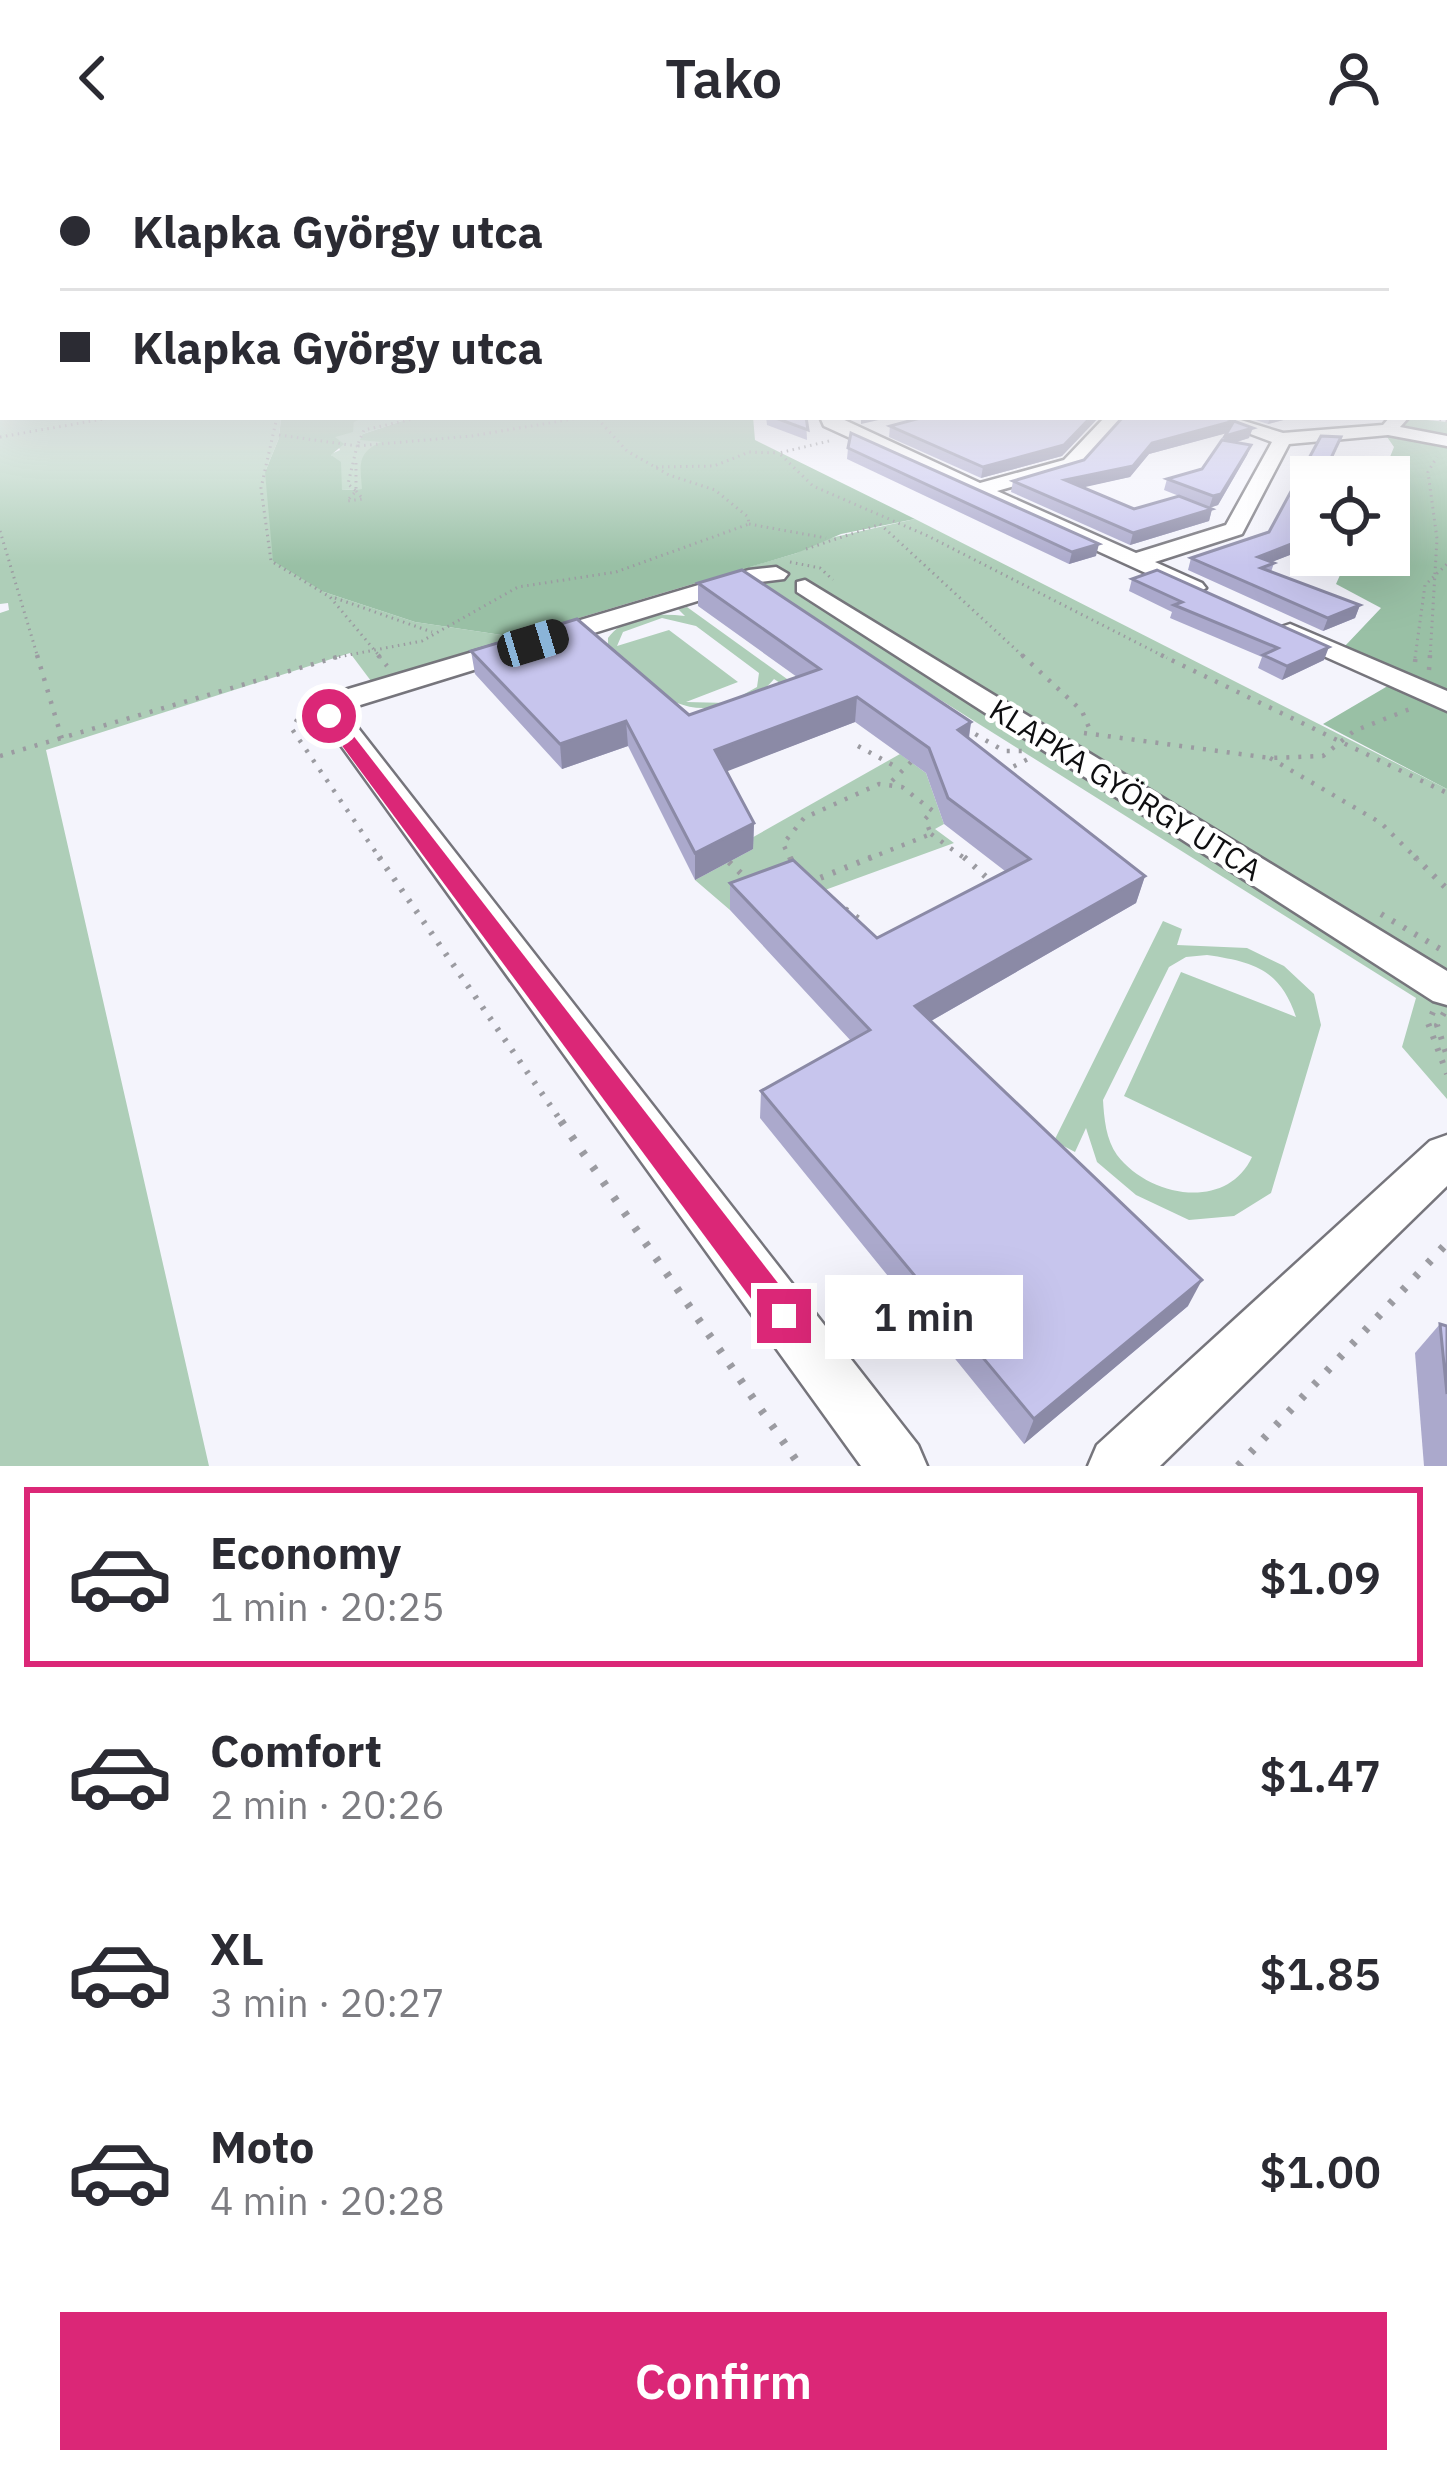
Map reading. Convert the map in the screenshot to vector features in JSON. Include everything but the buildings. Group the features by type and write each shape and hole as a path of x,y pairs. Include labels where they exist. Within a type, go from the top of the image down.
{"street":[{"path":"877,444 1216,598"},
{"path":"978,490 1071,464 1090,444"},
{"path":"1134,561 1234,530 1279,444"},
{"path":"787,575 735,582 323,705 897,1466"},
{"name":"KLAPKA GYÖRGY UTCA","path":"787,575 1446,996"},
{"path":"1277,626 1436,698"},
{"path":"1118,1466 1447,1155"}],"path":[{"path":"273,444 264,468 260,514 271,562 330,596 433,632"},
{"path":"344,444 378,444"},
{"path":"619,444 656,467 715,490 749,524"},
{"path":"656,467 714,466 749,452 778,453 817,444"},
{"path":"356,463 348,484 357,492 357,446"},
{"path":"958,724 1014,753 1090,730 1270,758 1323,756 1354,731 1436,698 1433,578 1437,539 1428,472 1433,460 1447,451"},
{"path":"778,453 813,486 1447,794"},
{"path":"806,549 889,521"},
{"path":"0,756 351,653 422,641 518,586 616,572 749,524 830,539"},
{"path":"880,524 1082,711 1090,730"},
{"path":"0,531 62,739"},
{"path":"787,575 806,563 820,568 843,588"},
{"path":"1392,679 1415,662 1425,585 1447,564"},
{"path":"330,596 394,674"},
{"path":"323,705 295,719 292,729 298,740 800,1466"},
{"path":"987,780 1054,743"},
{"path":"858,746 900,769"},
{"path":"1270,758 1381,823 1447,889"},
{"path":"865,923 798,873 783,844 804,818 892,781 911,762"},
{"path":"892,781 933,811 925,819 931,834"},
{"path":"814,888 815,880 931,834 944,839 986,877"},
{"path":"729,862 757,888"},
{"path":"1446,996 1437,1025 1447,1056"},
{"path":"1446,996 1428,1023 1447,1074"},
{"path":"1238,1466 1447,1243"}],"green space":[{"path":"0,444 276,444 265,472 324,592 415,622 515,637 371,681 350,653 46,750 209,1466 0,1466 0,613 9,610 8,603 0,604"},
{"path":"276,444 344,444 331,455 341,462 342,490 362,489 362,460 378,444 763,444 915,519 841,534 797,553 515,637 415,622 324,592 273,561 265,472"},
{"path":"337,444 383,444 362,489 342,490 331,454 340,450"},
{"path":"1392,444 1447,444 1447,789 1323,724 1403,677 1345,646 1381,608 1336,584 1340,576 1410,576 1410,456 1390,456"},
{"path":"915,519 1447,789 1447,1099 1402,1047 1416,998 735,571 797,553 817,541"},
{"path":"687,607 794,684 786,687 774,679 746,698 714,707 696,708 652,688 608,651 608,638 624,624 653,615 685,616 678,609","holes":["662,618 696,626 759,673 757,687 728,703 686,702 738,682 669,630 617,646 623,632"]},
{"path":"900,754 926,773 944,824 935,829 954,843 803,898 730,910 695,880 753,849 748,840"},
{"path":"1163,921 1182,929 1177,945 1247,948 1284,966 1314,994 1321,1025 1271,1193 1234,1216 1189,1220 1136,1195 1097,1162 1086,1128 1075,1152 1054,1141","holes":["1186,957 1224,958 1264,971 1282,988 1296,1017 1181,972 1124,1096 1252,1157 1225,1186 1207,1191 1168,1189 1131,1170 1117,1155 1108,1136 1103,1100 1169,967"]}],"route":[{"path":"329,716 784,1316"}]}
